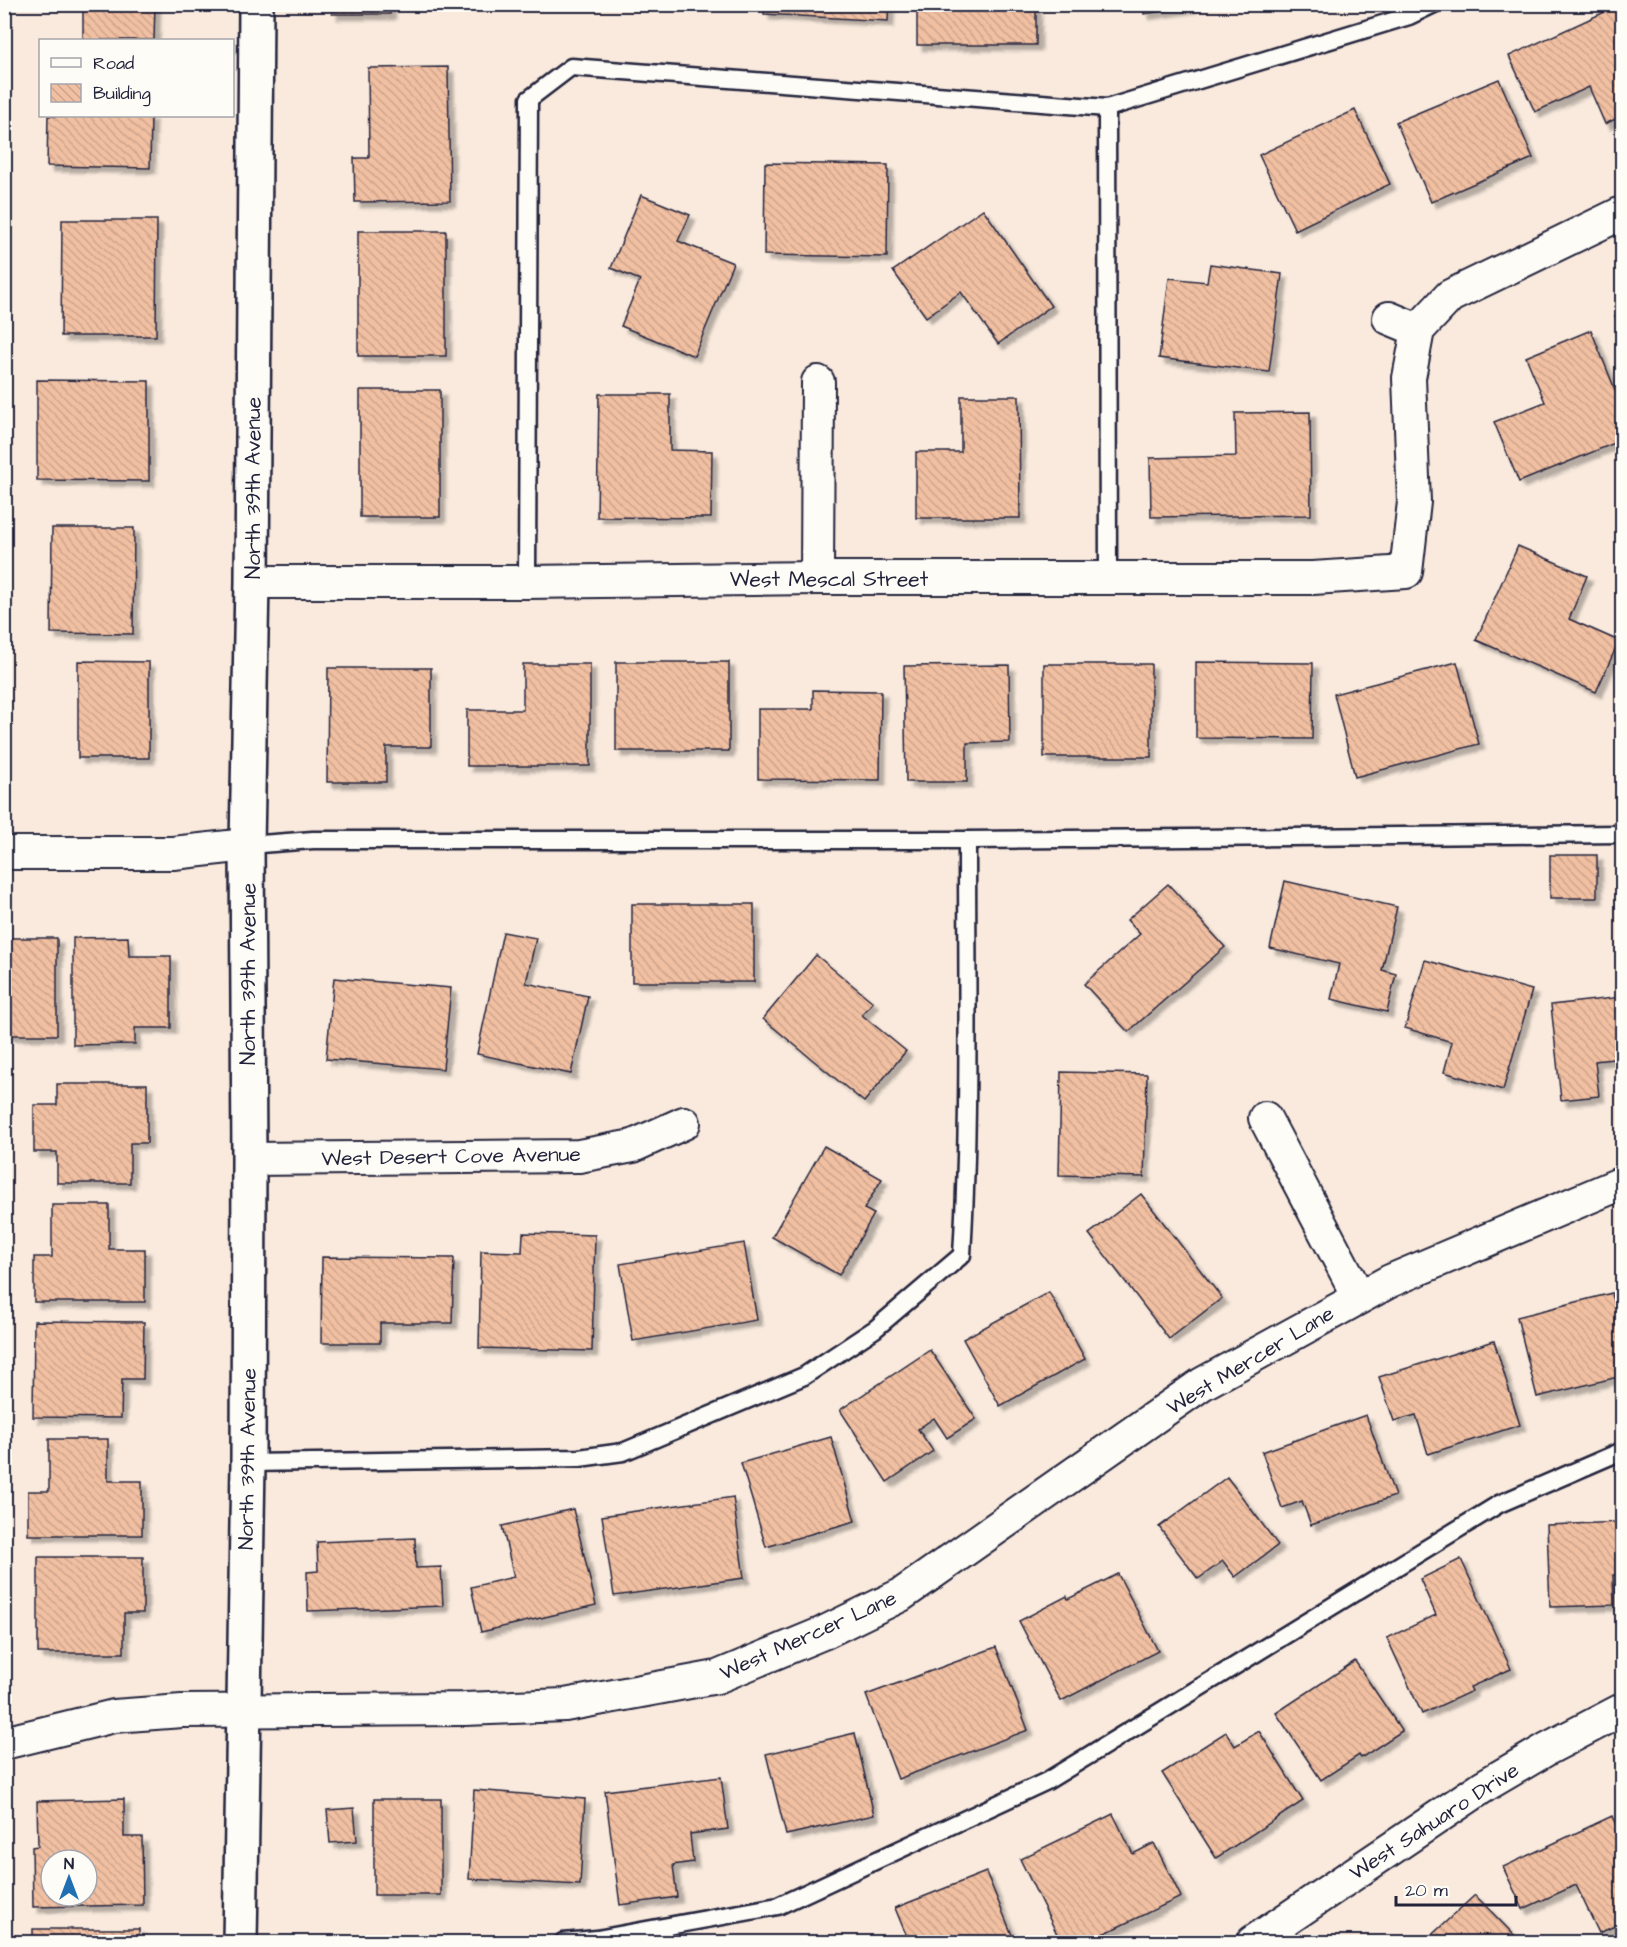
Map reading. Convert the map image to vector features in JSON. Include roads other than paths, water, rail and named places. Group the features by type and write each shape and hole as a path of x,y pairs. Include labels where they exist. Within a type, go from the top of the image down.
{"street":[{"name":"North 39th Avenue","path":"240,1942 248,1463 247,845 252,582 256,4"},
{"path":"1389,318 1418,330 1450,296 1623,213"},
{"name":"West Mescal Street","path":"252,582 527,582 817,578 1313,578 1406,572 1414,502 1409,378 1418,330"},
{"path":"817,578 819,382"},
{"path":"4,853 173,853 247,845"},
{"name":"West Mercer Lane","path":"1266,1119 1359,1296"},
{"name":"West Desert Cove Avenue","path":"249,1158 579,1156 633,1146 684,1123"},
{"name":"West Mercer Lane","path":"4,1743 114,1716 182,1711 464,1709 565,1705 717,1677 823,1633 900,1595 1202,1384 1359,1296 1623,1183"},
{"name":"West Sahuaro Drive","path":"1253,1942 1484,1786 1547,1749 1623,1710"}],"lane":[{"path":"527,582 529,99 571,67 1107,108 1409,16 1434,4"},
{"path":"1107,108 1108,578"},
{"path":"247,845 314,840 967,840 1623,834"},
{"path":"248,1463 579,1458 623,1452 804,1376 875,1329 962,1254 968,1098 967,840"},
{"path":"564,1942 597,1939 778,1906 1047,1781 1499,1504 1623,1451"}]}
